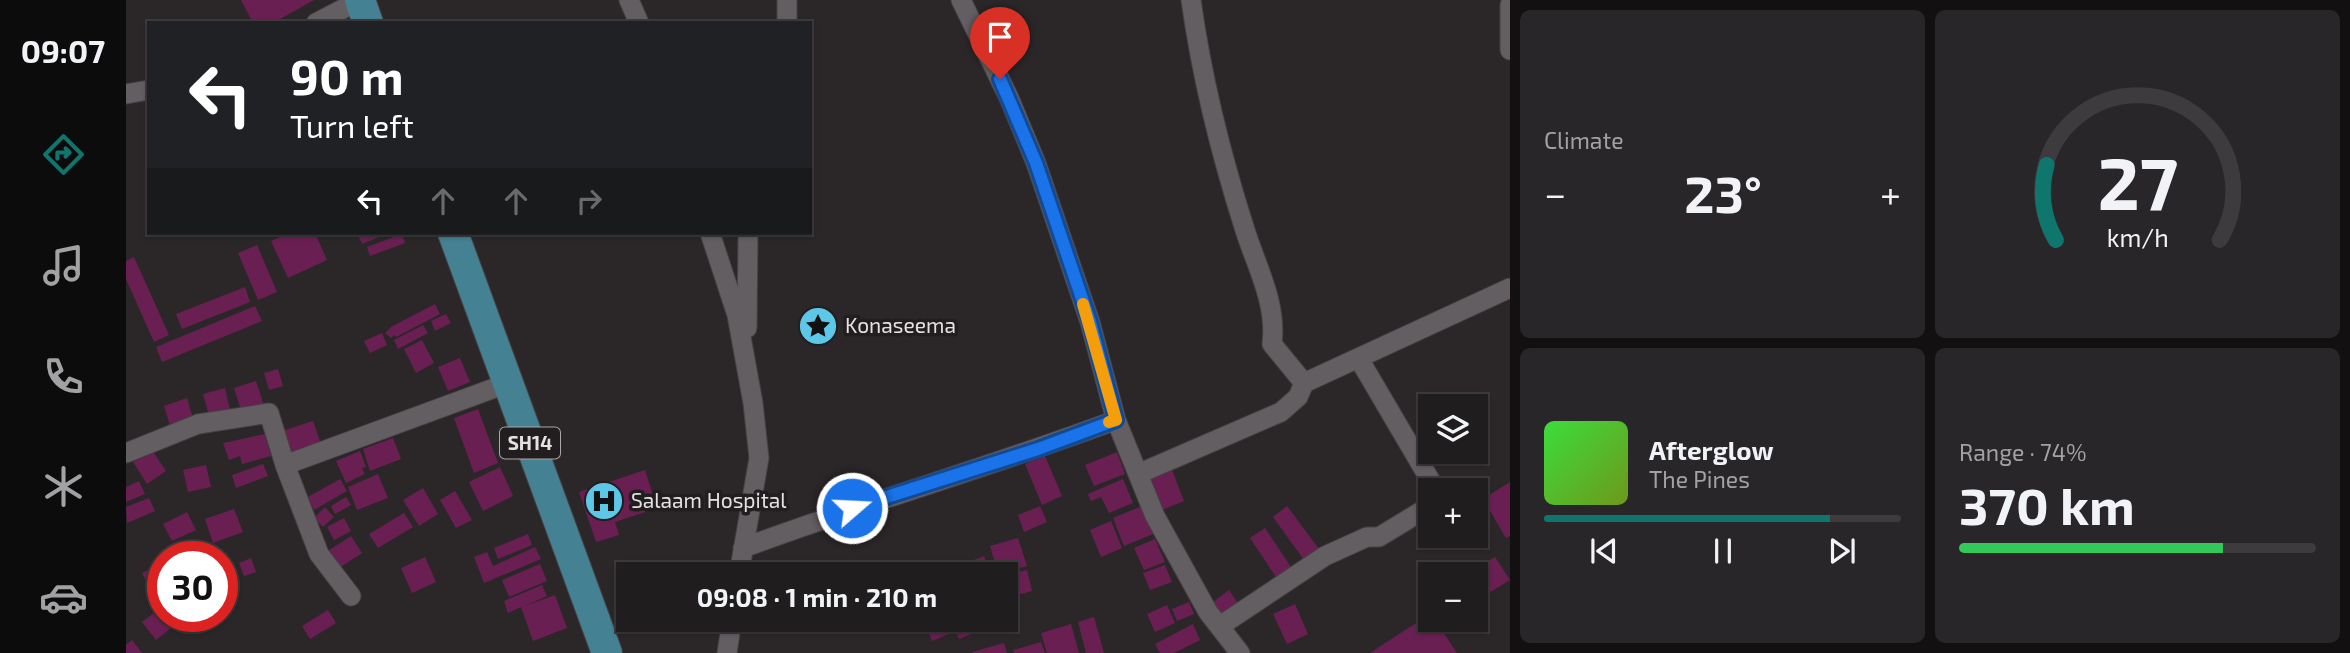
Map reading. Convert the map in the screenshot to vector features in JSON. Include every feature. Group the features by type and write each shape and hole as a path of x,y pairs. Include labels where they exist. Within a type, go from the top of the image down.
{"main road":[{"path":"360,0 368,21"},
{"name":"SH14","path":"454,235 607,653"}],"street":[{"path":"321,21 360,0"},
{"path":"629,0 638,21"},
{"path":"787,0 787,21"},
{"path":"961,0 1009,98 1036,163 1090,322 1116,420 1155,516 1208,611 1240,653"},
{"path":"1191,0 1204,86 1245,231 1275,319 1272,344 1304,383"},
{"path":"1498,0 1510,5 1510,50"},
{"path":"126,94 147,90"},
{"path":"711,235 737,315 747,364 759,458 741,562"},
{"path":"747,364 748,235"},
{"path":"1138,474 1281,411 1298,397 1304,383 1510,288"},
{"path":"1359,359 1429,478"},
{"path":"285,465 508,383"},
{"path":"126,453 198,424 269,413 285,465 319,554 351,596"},
{"path":"743,548 925,483 1038,449 1116,420"},
{"path":"1220,626 1325,556 1367,537 1379,537 1418,513"},
{"path":"727,653 730,632"}],"building":[{"path":"241,0 314,0 277,21 252,21"},
{"path":"284,235 316,235 327,260 288,278 271,241"},
{"path":"358,235 384,235 362,244"},
{"path":"399,235 402,235 405,243 370,256 367,247"},
{"path":"257,245 277,292 258,300 238,253"},
{"path":"134,257 169,335 154,342 126,279 126,261"},
{"path":"245,287 250,302 182,329 176,314"},
{"path":"435,304 440,314 396,337 394,335 391,338 385,333 391,327"},
{"path":"255,306 262,321 162,362 156,347"},
{"path":"446,314 451,323 435,331 431,321"},
{"path":"423,325 428,333 398,349 394,340"},
{"path":"382,333 387,345 370,353 364,341"},
{"path":"422,340 434,363 416,373 404,349"},
{"path":"460,358 470,382 448,391 438,367"},
{"path":"278,369 283,386 269,390 264,373"},
{"path":"256,381 265,409 243,416 234,388"},
{"path":"225,388 231,414 210,419 203,394"},
{"path":"187,398 194,422 171,429 164,406"},
{"path":"478,409 498,463 474,473 454,418"},
{"path":"313,421 323,450 292,461 282,431"},
{"path":"265,434 271,456 242,464 240,456 229,460 223,443"},
{"path":"393,438 401,459 370,471 363,449"},
{"path":"152,450 166,471 147,484 133,462"},
{"path":"360,451 366,467 362,468 365,474 346,483 336,461"},
{"path":"1117,452 1125,474 1094,486 1085,465"},
{"path":"1045,456 1062,496 1042,505 1025,464"},
{"path":"263,464 268,476 236,488 232,475"},
{"path":"206,465 211,487 188,492 183,470"},
{"path":"500,467 513,496 483,511 469,482"},
{"path":"645,470 657,508 615,522 619,535 596,542 579,492"},
{"path":"1172,470 1184,501 1157,512 1145,481"},
{"path":"378,474 388,498 357,510 348,487"},
{"path":"340,479 347,491 314,510 308,497"},
{"path":"1123,479 1133,503 1109,513 1101,497 1091,501 1088,494"},
{"path":"139,481 145,494 126,502 126,487"},
{"path":"1510,482 1510,536 1506,538 1488,507 1488,496"},
{"path":"423,488 438,514 419,526 403,500"},
{"path":"455,491 472,520 456,528 440,500"},
{"path":"346,497 351,505 335,514 331,506"},
{"path":"149,498 155,511 127,523 126,507"},
{"path":"1040,506 1047,522 1024,532 1018,515"},
{"path":"1142,506 1153,534 1124,546 1113,518"},
{"path":"1287,506 1319,549 1304,560 1273,517"},
{"path":"325,507 334,517 323,527 314,518"},
{"path":"234,509 243,532 212,541 205,519"},
{"path":"187,512 196,530 172,541 163,524"},
{"path":"404,513 413,527 378,548 369,534"},
{"path":"344,518 351,531 334,540 327,527"},
{"path":"1111,521 1122,548 1101,557 1090,530"},
{"path":"1265,528 1293,570 1278,580 1250,538"},
{"path":"528,534 532,545 498,559 494,548"},
{"path":"351,536 362,553 336,570 325,553"},
{"path":"1018,538 1027,566 1018,568 1018,562 995,562 990,546"},
{"path":"1155,539 1165,562 1144,570 1134,548"},
{"path":"535,547 541,559 484,583 474,557 487,552 493,566"},
{"path":"984,556 986,562 969,562"},
{"path":"425,557 436,582 412,593 401,568"},
{"path":"1495,557 1510,580 1488,593 1488,562"},
{"path":"251,558 256,572 244,576 239,563"},
{"path":"540,564 547,581 509,597 502,580"},
{"path":"1165,565 1172,582 1150,590 1143,573"},
{"path":"1027,570 1032,591 1018,595 1018,572"},
{"path":"147,571 147,583 142,573"},
{"path":"542,585 547,596 525,606 555,595 567,628 533,641 521,607 508,613 504,601"},
{"path":"1229,590 1240,606 1220,620 1209,605"},
{"path":"1189,602 1194,614 1177,621 1172,609"},
{"path":"1295,604 1308,634 1287,644 1273,614"},
{"path":"1167,605 1175,623 1155,632 1147,614"},
{"path":"328,610 336,623 310,639 302,626"},
{"path":"1094,617 1104,653 1086,653 1078,622"},
{"path":"1418,622 1418,632 1443,632 1457,653 1370,653"},
{"path":"1071,624 1079,653 1047,653 1041,633"},
{"path":"1193,624 1200,640 1174,653 1160,653 1155,644"},
{"path":"150,632 166,632 156,640"},
{"path":"929,632 951,633 932,641"},
{"path":"956,632 977,632 959,639"},
{"path":"132,640 142,653 126,653 126,645"},
{"path":"1041,642 1045,653 1014,653 1013,650"},
{"path":"1004,643 1007,653 972,652"}],"slow traffic":[{"path":"1083,304 1116,420 1109,422"}],"place":[{"name":"Konaseema","path":"818,326"},
{"name":"Salaam Hospital","path":"604,501"}],"route":[{"path":"852,508 1038,449 1116,420 1090,322 1062,248 1036,163 1000,79"}]}
